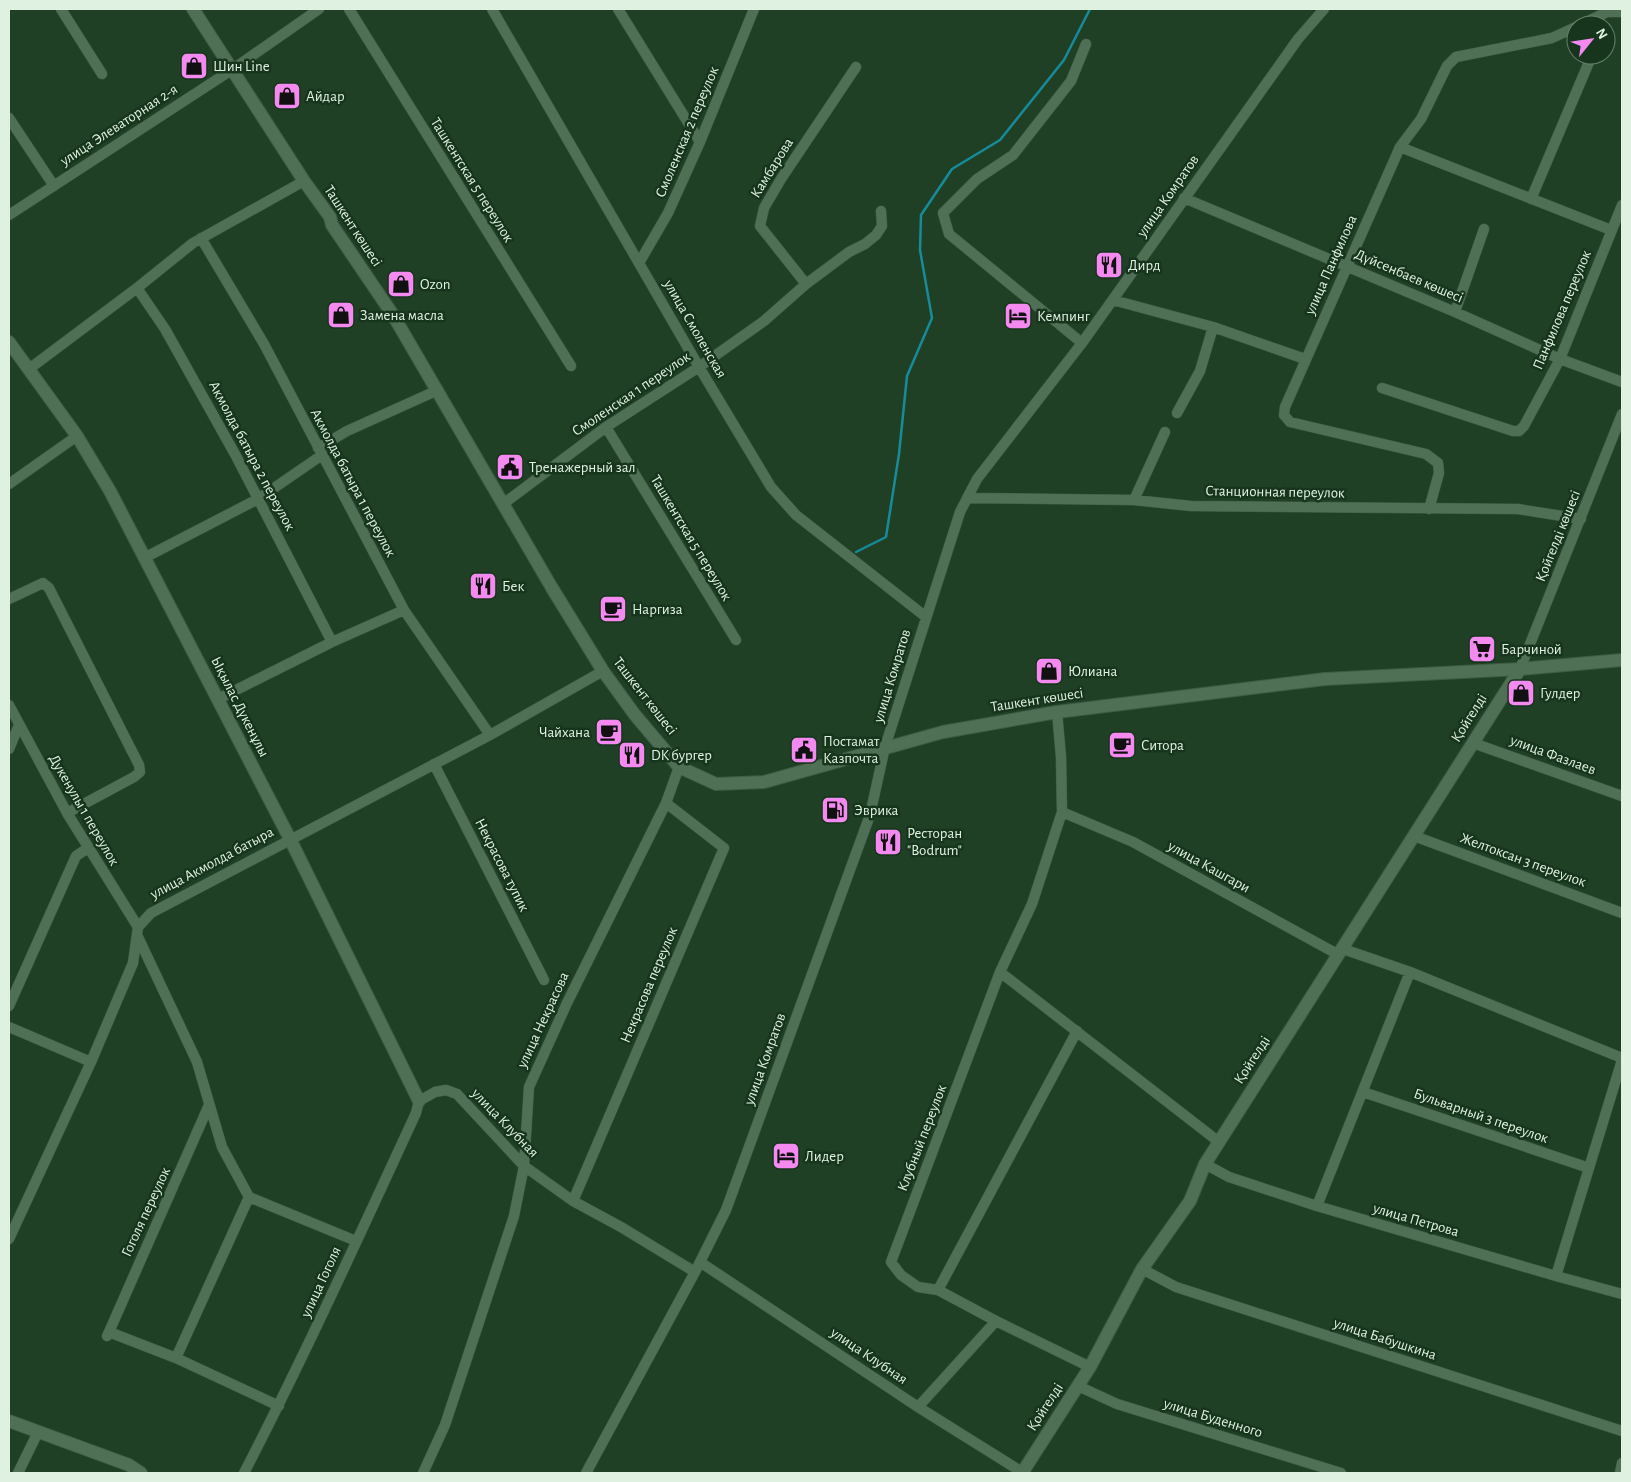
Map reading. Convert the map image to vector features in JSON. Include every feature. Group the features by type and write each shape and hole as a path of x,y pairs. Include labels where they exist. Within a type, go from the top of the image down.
{"main road":[{"name":"Ташкент көшесі","path":"193,9 304,181 330,217 332,225 393,315 603,671 635,714 679,767 716,784 764,782 943,732 1057,712 1325,679 1520,669 1622,660"},
{"name":"Ықылас Дүкенұлы","path":"9,342 77,436 110,491 290,839 419,1101"},
{"name":"Қойгелді","path":"1022,1473 1090,1367 1142,1269 1190,1201 1206,1164 1219,1142 1520,669"},
{"path":"9,1421 129,1465 141,1473"}],"street":[{"path":"61,9 102,74"},
{"name":"улица Элеваторная 2-я","path":"9,215 233,69 319,9"},
{"name":"Ташкентская 5 переулок","path":"349,9 571,366"},
{"name":"улица Смоленская","path":"492,9 771,488 796,515 926,617"},
{"path":"618,9 700,142"},
{"name":"Смоленская 2 переулок","path":"639,263 668,213 700,142 754,9"},
{"name":"улица Комратов","path":"586,1473 698,1267 726,1210 870,815 886,747 960,512 967,498 977,479 1082,344 1298,39 1324,9"},
{"path":"1608,10 1622,12"},
{"name":"улица Панфилова","path":"1429,509 1439,473 1438,463 1426,454 1290,422 1284,415 1285,406 1400,147 1420,119 1447,66 1456,57 1552,38 1566,32"},
{"path":"1082,344 949,234 943,213 977,179 1013,155 1071,81 1086,44"},
{"path":"1531,199 1588,65"},
{"name":"Камбарова","path":"806,284 760,226 764,208 781,179 856,67"},
{"path":"9,118 54,186"},
{"path":"1400,147 1611,230"},
{"path":"29,369 138,288 193,243 304,181"},
{"name":"Дүйсенбаев көшесі","path":"1184,198 1455,312 1560,359 1622,382"},
{"name":"Панфилова переулок","path":"1382,388 1513,431 1519,430 1524,426 1560,359 1622,205"},
{"name":"Смоленская 1 переулок","path":"504,504 606,427 764,321 806,284 850,252 865,244 876,235 882,226 881,211"},
{"path":"1455,312 1484,229"},
{"name":"Акмолда батыра 1 переулок","path":"201,238 264,344 404,610 490,735"},
{"name":"Акмолда батыра 2 переулок","path":"138,288 165,329 236,456 332,642"},
{"path":"1113,300 1214,327 1305,359"},
{"path":"1177,413 1200,371 1214,327"},
{"path":"144,558 258,499 348,431 438,390"},
{"name":"Қойгелді көшесі","path":"1520,669 1622,414"},
{"name":"Ташкентская 5 переулок","path":"606,427 736,640"},
{"path":"1134,500 1165,432"},
{"path":"9,484 77,436"},
{"name":"Станционная переулок","path":"967,498 1134,500 1191,506 1518,509 1581,520"},
{"path":"9,599 43,583 49,588 139,765 140,772 134,777 67,813"},
{"path":"218,699 332,642 404,610"},
{"name":"улица Акмолда батыра","path":"138,931 150,913 490,735 603,671"},
{"name":"Дукенулы 1 переулок","path":"9,706 67,813 138,931"},
{"name":"Клубный переулок","path":"1057,712 1061,757 1062,812 1032,904 1000,972 891,1262 901,1275 918,1287 938,1290 1090,1367"},
{"path":"9,748 19,725"},
{"name":"улица Фазлаев","path":"1473,743 1622,796"},
{"name":"Некрасова тупик","path":"434,764 544,980"},
{"name":"улица Некрасова","path":"423,1473 445,1425 514,1216 524,1166 528,1087 567,1003 666,803 679,767"},
{"name":"Некрасова переулок","path":"573,1201 724,848 666,803"},
{"name":"улица Кашгари","path":"1062,812 1133,842 1341,952 1410,972 1622,1059"},
{"name":"Желтоксан 3 переулок","path":"1414,836 1622,913"},
{"path":"9,1006 76,856 88,848"},
{"path":"9,1239 133,963 138,931"},
{"path":"138,931 197,1062 222,1147 249,1197 356,1241"},
{"path":"1000,972 1219,1142"},
{"path":"1317,1206 1410,972"},
{"path":"9,1027 90,1062"},
{"path":"938,1290 1077,1031"},
{"path":"1556,1276 1622,1059"},
{"name":"улица Клубная","path":"419,1101 436,1092 446,1090 457,1094 524,1166 573,1201 698,1267 1022,1473"},
{"name":"Бульварный 3 переулок","path":"1363,1092 1589,1168"},
{"name":"улица Гоголя","path":"244,1473 356,1241 416,1113 419,1101"},
{"name":"Гоголя переулок","path":"209,1105 108,1334 176,1358 278,1406"},
{"name":"улица Петрова","path":"1206,1164 1229,1177 1317,1206 1622,1294"},
{"path":"176,1358 249,1197"},
{"name":"улица Бабушкина","path":"1142,1269 1176,1287 1622,1431"},
{"path":"918,1407 996,1321"},
{"name":"улица Буденного","path":"1078,1386 1117,1404 1340,1473"},
{"path":"18,1473 38,1432"},
{"path":"1620,1473 1622,1463"}],"waterway":[{"path":"856,552 886,537 899,454 907,376 932,318 920,250 921,215 952,169 1000,140 1064,60 1090,9"}],"place":[{"name":"Шин Line","path":"194,66"},
{"name":"Айдар","path":"287,96"},
{"name":"Дирд","path":"1109,265"},
{"name":"Ozon","path":"401,284"},
{"name":"Замена масла","path":"341,315"},
{"name":"Кемпинг","path":"1018,316"},
{"name":"Тренажерный зал","path":"510,467"},
{"name":"Бек","path":"483,586"},
{"name":"Наргиза","path":"613,609"},
{"name":"Барчиной","path":"1482,649"},
{"name":"Юлиана","path":"1049,671"},
{"name":"Гулдер","path":"1521,693"},
{"name":"Чайхана","path":"609,732"},
{"name":"Ситора","path":"1122,745"},
{"name":"Постамат Казпочта","path":"804,750"},
{"name":"DK бургер","path":"632,755"},
{"name":"Эврика","path":"835,810"},
{"name":"Ресторан \"Bodrum\"","path":"888,842"},
{"name":"Лидер","path":"786,1156"}]}
